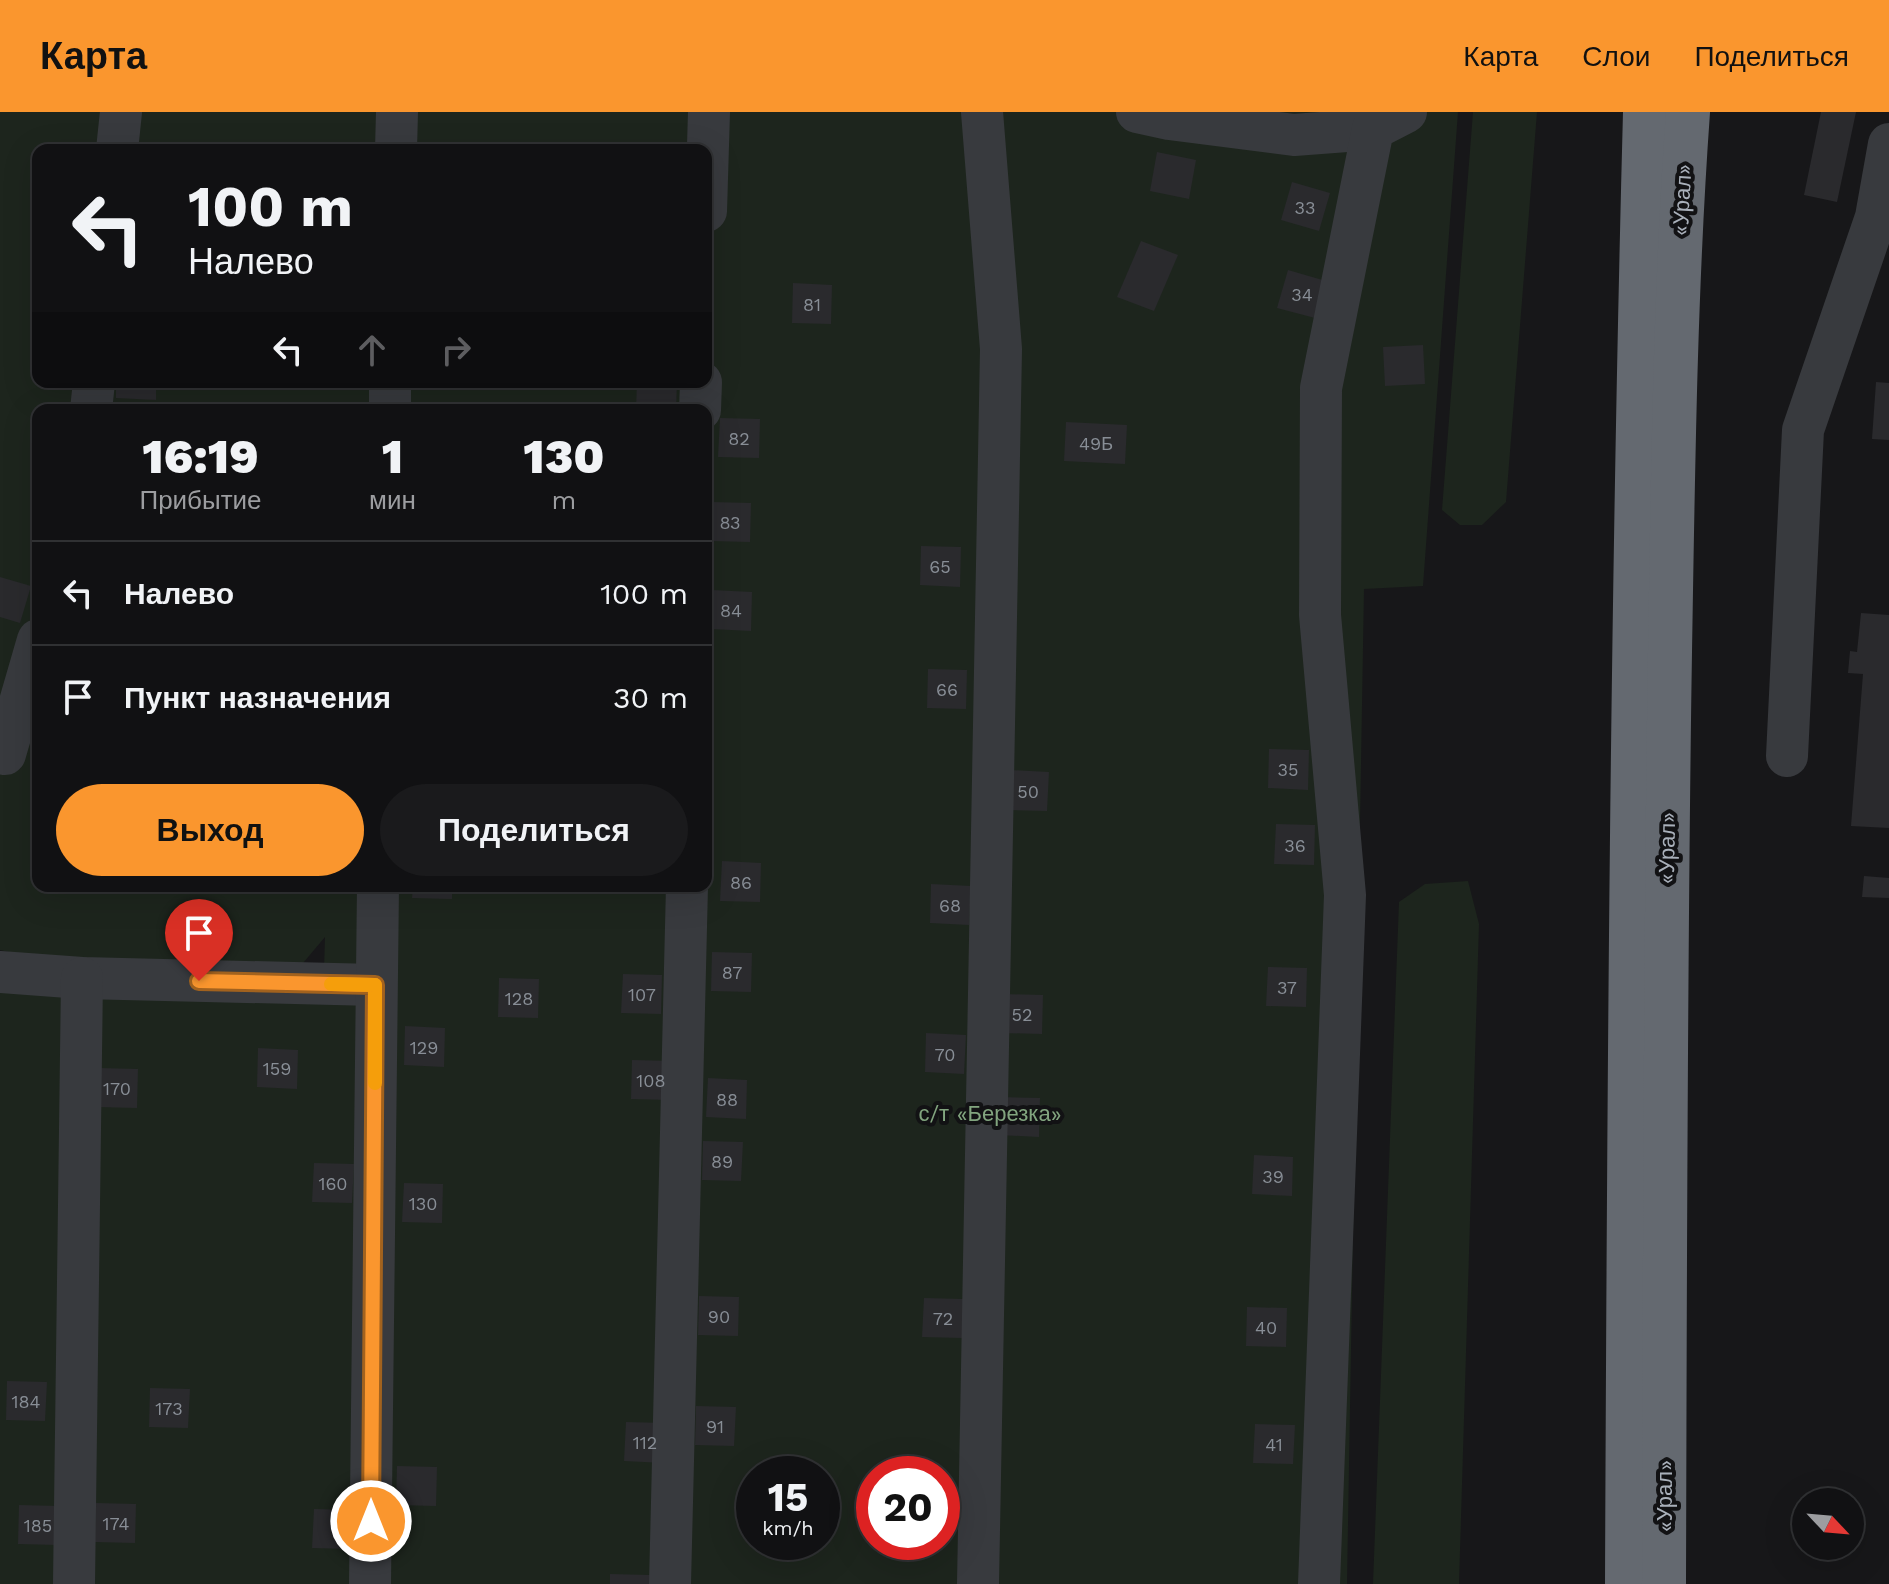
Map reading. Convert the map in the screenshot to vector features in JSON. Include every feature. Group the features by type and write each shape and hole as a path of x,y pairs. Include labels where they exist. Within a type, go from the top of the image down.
{"highway":[{"name":"«Урал»","path":"1627,1584 1630,847 1645,112"},
{"name":"«Урал»","path":"1664,1584 1671,564 1679,257 1688,112"}],"lane":[{"path":"118,144 121,112"},
{"path":"396,144 397,112"},
{"path":"708,144 709,112"},
{"path":"978,1584 1001,349 982,112"},
{"path":"1137,112 1294,135 1389,121 1321,388 1320,615 1345,895 1319,1584"},
{"path":"1787,756 1803,430 1876,217 1889,144"},
{"path":"5,754 32,661"},
{"path":"370,1584 378,892"},
{"path":"670,1584 687,892"},
{"path":"0,972 82,978 375,985"},
{"path":"74,1584 82,978"}],"green space":[{"name":"с/т «Березка»","path":"0,112 1458,112 1423,586 1364,589 1347,1584 0,1584 0,984 323,1002 325,937 298,969 44,960 0,950"},
{"path":"1473,112 1537,112 1506,502 1482,525 1460,525 1442,510"},
{"path":"1468,881 1479,924 1459,1584 1373,1584 1399,902 1425,884"}],"building":[{"path":"1821,112 1856,112 1837,202 1804,195"},
{"path":"1157,152 1196,160 1189,199 1150,191"},
{"path":"1292,182 1330,193 1319,231 1281,220"},
{"path":"1141,241 1178,255 1154,311 1117,297"},
{"path":"1288,270 1326,281 1315,318 1277,308"},
{"path":"793,283 832,285 831,324 792,323"},
{"path":"1423,345 1425,384 1385,386 1383,347"},
{"path":"1876,382 1889,383 1889,440 1872,439"},
{"path":"116,388 156,388 156,400 116,398"},
{"path":"637,388 677,388 676,404 636,404"},
{"path":"720,418 760,419 759,458 718,457"},
{"path":"1066,422 1127,425 1125,464 1064,461"},
{"path":"712,502 751,503 750,542 712,541"},
{"path":"921,546 961,547 960,587 920,585"},
{"path":"0,577 31,586 20,623 0,617"},
{"path":"712,590 752,592 751,631 712,629"},
{"path":"1861,613 1889,615 1889,828 1851,826 1863,674 1848,673 1850,651 1857,652"},
{"path":"928,669 967,670 966,709 927,708"},
{"path":"1269,749 1309,750 1308,790 1268,788"},
{"path":"1009,770 1049,772 1047,811 1007,810"},
{"path":"1276,824 1315,825 1314,865 1274,864"},
{"path":"722,861 761,863 760,902 720,901"},
{"path":"1864,876 1889,878 1889,898 1862,897"},
{"path":"931,884 971,886 969,925 930,923"},
{"path":"412,892 452,892 452,899 412,898"},
{"path":"712,952 752,953 751,992 711,991"},
{"path":"1268,967 1307,968 1306,1007 1266,1006"},
{"path":"623,974 662,975 661,1014 621,1013"},
{"path":"499,978 539,979 538,1018 498,1017"},
{"path":"1003,994 1043,995 1042,1034 1002,1033"},
{"path":"405,1026 445,1028 444,1067 404,1065"},
{"path":"926,1033 966,1035 964,1074 925,1072"},
{"path":"258,1048 298,1050 297,1089 257,1087"},
{"path":"632,1060 672,1061 671,1100 631,1099"},
{"path":"98,1068 138,1069 137,1108 96,1107"},
{"path":"708,1078 747,1080 746,1119 706,1117"},
{"path":"1000,1097 1040,1098 1039,1137 999,1135"},
{"path":"703,1141 743,1142 741,1181 702,1180"},
{"path":"1254,1155 1293,1157 1292,1196 1252,1194"},
{"path":"314,1163 354,1164 352,1203 312,1202"},
{"path":"404,1183 443,1184 442,1223 402,1222"},
{"path":"699,1296 739,1297 738,1336 698,1335"},
{"path":"924,1298 963,1299 962,1338 922,1337"},
{"path":"1247,1307 1287,1308 1286,1347 1246,1346"},
{"path":"7,1381 47,1382 45,1421 6,1420"},
{"path":"150,1388 190,1389 188,1428 149,1427"},
{"path":"696,1406 736,1407 734,1446 695,1445"},
{"path":"626,1422 665,1423 664,1463 624,1461"},
{"path":"1255,1424 1295,1425 1293,1464 1253,1463"},
{"path":"397,1466 437,1467 436,1506 396,1505"},
{"path":"96,1503 136,1504 135,1543 95,1542"},
{"path":"19,1505 59,1506 58,1545 18,1544"},
{"path":"314,1509 353,1510 352,1549 312,1548"},
{"path":"610,1574 650,1575 649,1584 610,1584"}],"slow traffic":[{"path":"331,984 375,985 375,1083"}],"route":[{"path":"199,981 375,985 371,1521"}]}
